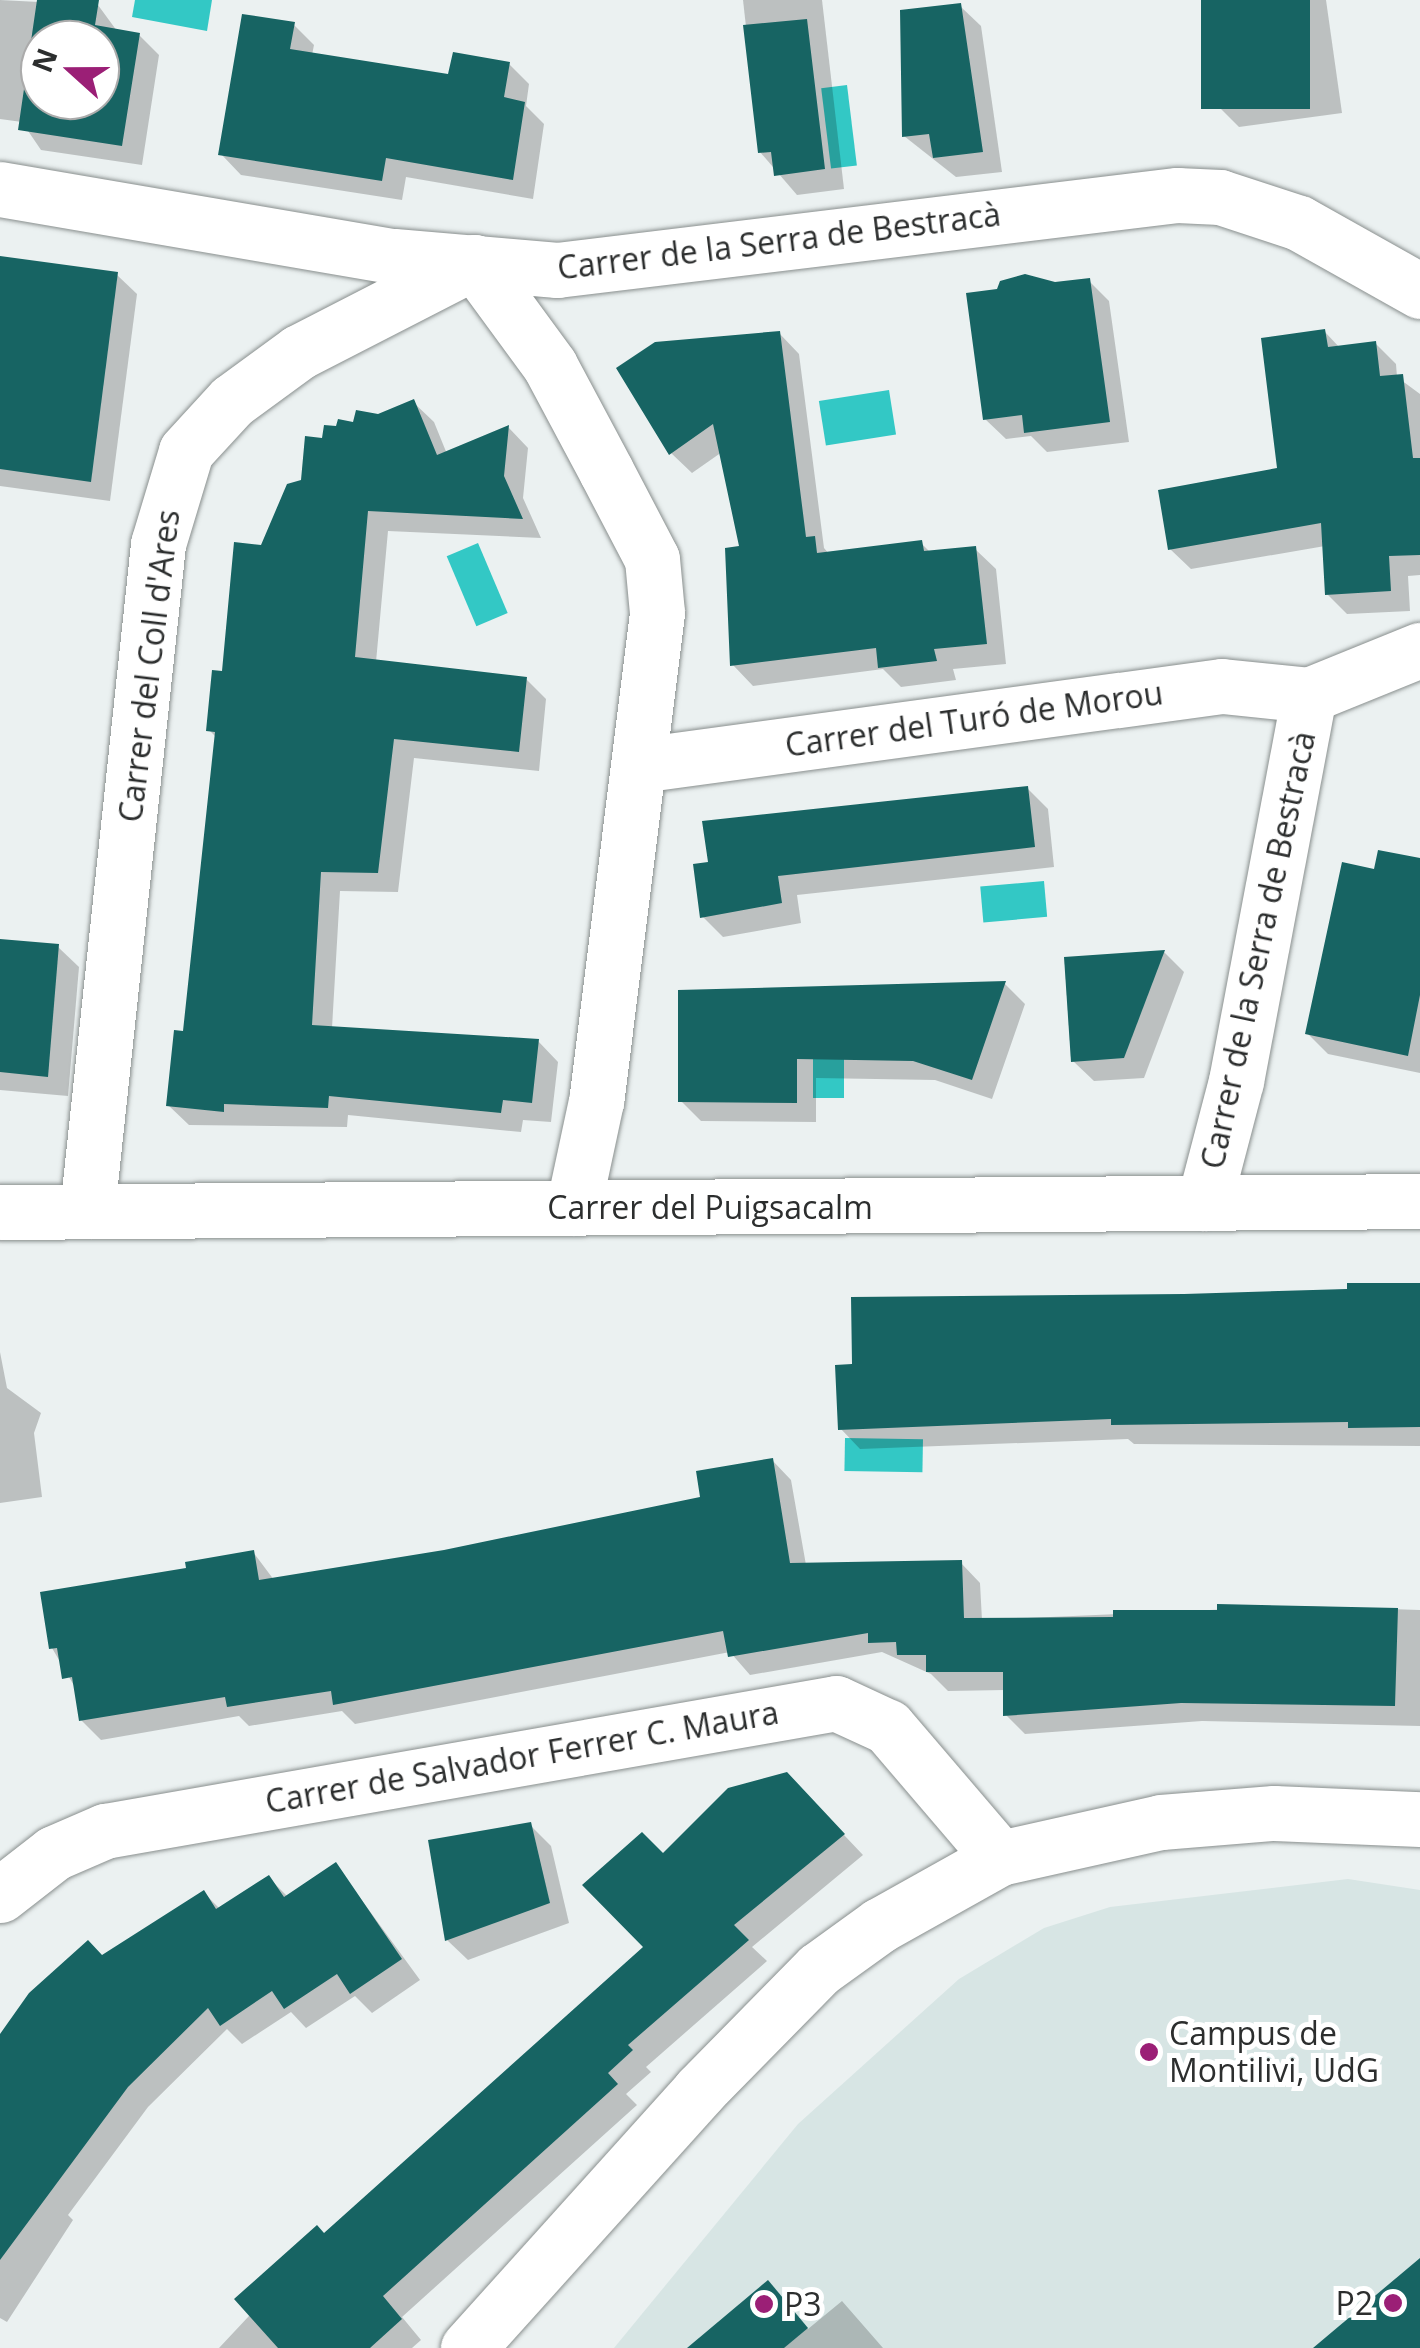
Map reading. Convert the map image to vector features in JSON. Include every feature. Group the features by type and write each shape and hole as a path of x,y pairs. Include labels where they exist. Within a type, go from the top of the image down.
{"street":[{"name":"Carrer de la Serra de Bestracà","path":"0,189 236,224 394,256 557,270 1177,195 1264,208 1420,291"},
{"path":"474,262 550,366 652,559 657,612 640,765 596,1101 573,1208"},
{"name":"Carrer del Coll d'Ares","path":"86,1212 104,1098 158,544 186,451 232,401 299,352 474,262"},
{"name":"Carrer de la Serra de Bestracà","path":"1204,1203 1236,1081 1309,696 1420,650"},
{"name":"Carrer del Turó de Morou","path":"640,765 1222,686 1309,696"},
{"name":"Carrer del Puigsacalm","path":"0,1212 1420,1202"},
{"name":"Carrer de Salvador Ferrer C. Maura","path":"0,1895 54,1852 105,1831 836,1704 888,1727 1000,1858"},
{"path":"468,2348 698,2091 819,1969 880,1925 1000,1858 1180,1821 1274,1813 1420,1819"}],"shaded area":[{"name":"Campus de Montilivi, UdG","path":"1348,1879 1420,1890 1420,2348 614,2348 798,2124 959,1979 1044,1928 1110,1907"}],"water":[{"path":"135,0 212,0 207,31 132,17"},
{"path":"847,85 857,165 831,169 821,88"},
{"path":"889,390 896,434 826,446 819,401"},
{"path":"478,543 508,613 476,626 447,556"},
{"path":"1044,881 1047,917 983,922 980,887"},
{"path":"813,1023 844,1023 844,1098 813,1098"},
{"path":"845,1438 923,1439 922,1472 844,1471"}],"building":[{"path":"37,0 99,0 96,20 34,20"},
{"path":"1201,0 1310,0 1310,109 1201,109"},
{"path":"961,3 983,152 933,158 929,134 902,137 900,10"},
{"path":"242,14 295,22 290,49 448,74 453,52 510,62 504,97 525,102 513,180 386,158 382,181 218,155"},
{"path":"807,19 825,169 774,176 771,152 758,153 743,25"},
{"path":"120,29 140,33 122,146 18,130 20,116 20,120 120,120"},
{"path":"0,256 118,272 91,482 0,469"},
{"path":"1025,274 1055,282 1090,278 1110,422 1024,433 1022,415 983,420 966,293 997,289 1000,281"},
{"path":"1325,329 1328,347 1376,341 1380,376 1403,374 1413,458 1420,458 1420,555 1389,556 1391,591 1325,595 1321,523 1168,550 1158,490 1277,468 1261,338"},
{"path":"780,331 806,537 815,536 817,553 922,540 924,551 976,546 987,644 934,649 937,661 878,668 876,648 730,666 725,548 739,546 713,424 669,455 616,368 655,342"},
{"path":"414,399 437,455 509,425 504,476 523,519 368,511 355,657 527,677 519,752 394,739 378,873 321,872 312,1025 539,1039 532,1103 503,1100 501,1113 329,1096 328,1108 224,1104 224,1112 166,1106 174,1030 183,1031 215,732 206,731 212,670 222,671 234,542 261,545 287,484 301,480 305,436 322,438 324,425 336,426 338,419 353,422 356,410 378,414"},
{"path":"1028,786 1035,847 778,876 782,903 700,918 693,864 708,862 702,821"},
{"path":"1378,850 1420,858 1420,995 1408,1056 1305,1034 1342,862 1374,869"},
{"path":"0,939 59,944 48,1077 0,1072"},
{"path":"1165,950 1124,1058 1071,1062 1064,957"},
{"path":"1006,981 972,1080 913,1061 797,1059 797,1103 678,1102 678,990"},
{"path":"1347,1283 1420,1283 1420,1427 1348,1428 1348,1422 1111,1425 1111,1419 838,1430 835,1365 852,1364 851,1297 1184,1294 1347,1289"},
{"path":"773,1458 790,1563 962,1560 964,1618 1113,1617 1113,1610 1217,1610 1217,1604 1398,1608 1395,1706 1181,1703 1003,1716 1003,1672 926,1672 926,1655 897,1655 896,1642 868,1643 868,1633 728,1657 723,1631 333,1705 331,1691 227,1707 225,1697 79,1721 72,1677 62,1679 57,1648 49,1649 40,1592 186,1568 185,1562 254,1550 259,1580 444,1550 700,1497 696,1471"},
{"path":"787,1772 845,1834 734,1925 749,1940 628,2045 633,2050 608,2073 618,2084 383,2296 402,2319 370,2348 278,2348 234,2299 317,2225 324,2233 643,1947 582,1885 642,1832 663,1853 728,1788"},
{"path":"531,1822 550,1903 445,1941 428,1840"},
{"path":"336,1862 402,1959 350,1994 337,1974 284,2009 272,1991 220,2026 208,2008 128,2087 0,2260 0,2034 29,1993 88,1940 102,1955 204,1890 216,1909 269,1875 284,1897"},
{"name":"P2","path":"1420,2258 1420,2348 1313,2348"},
{"name":"P3","path":"768,2280 808,2328 784,2348 687,2348"}],"place":[{"name":"Campus de Montilivi, UdG","path":"1149,2052"},
{"name":"P2","path":"1393,2303"},
{"name":"P3","path":"764,2304"}]}
